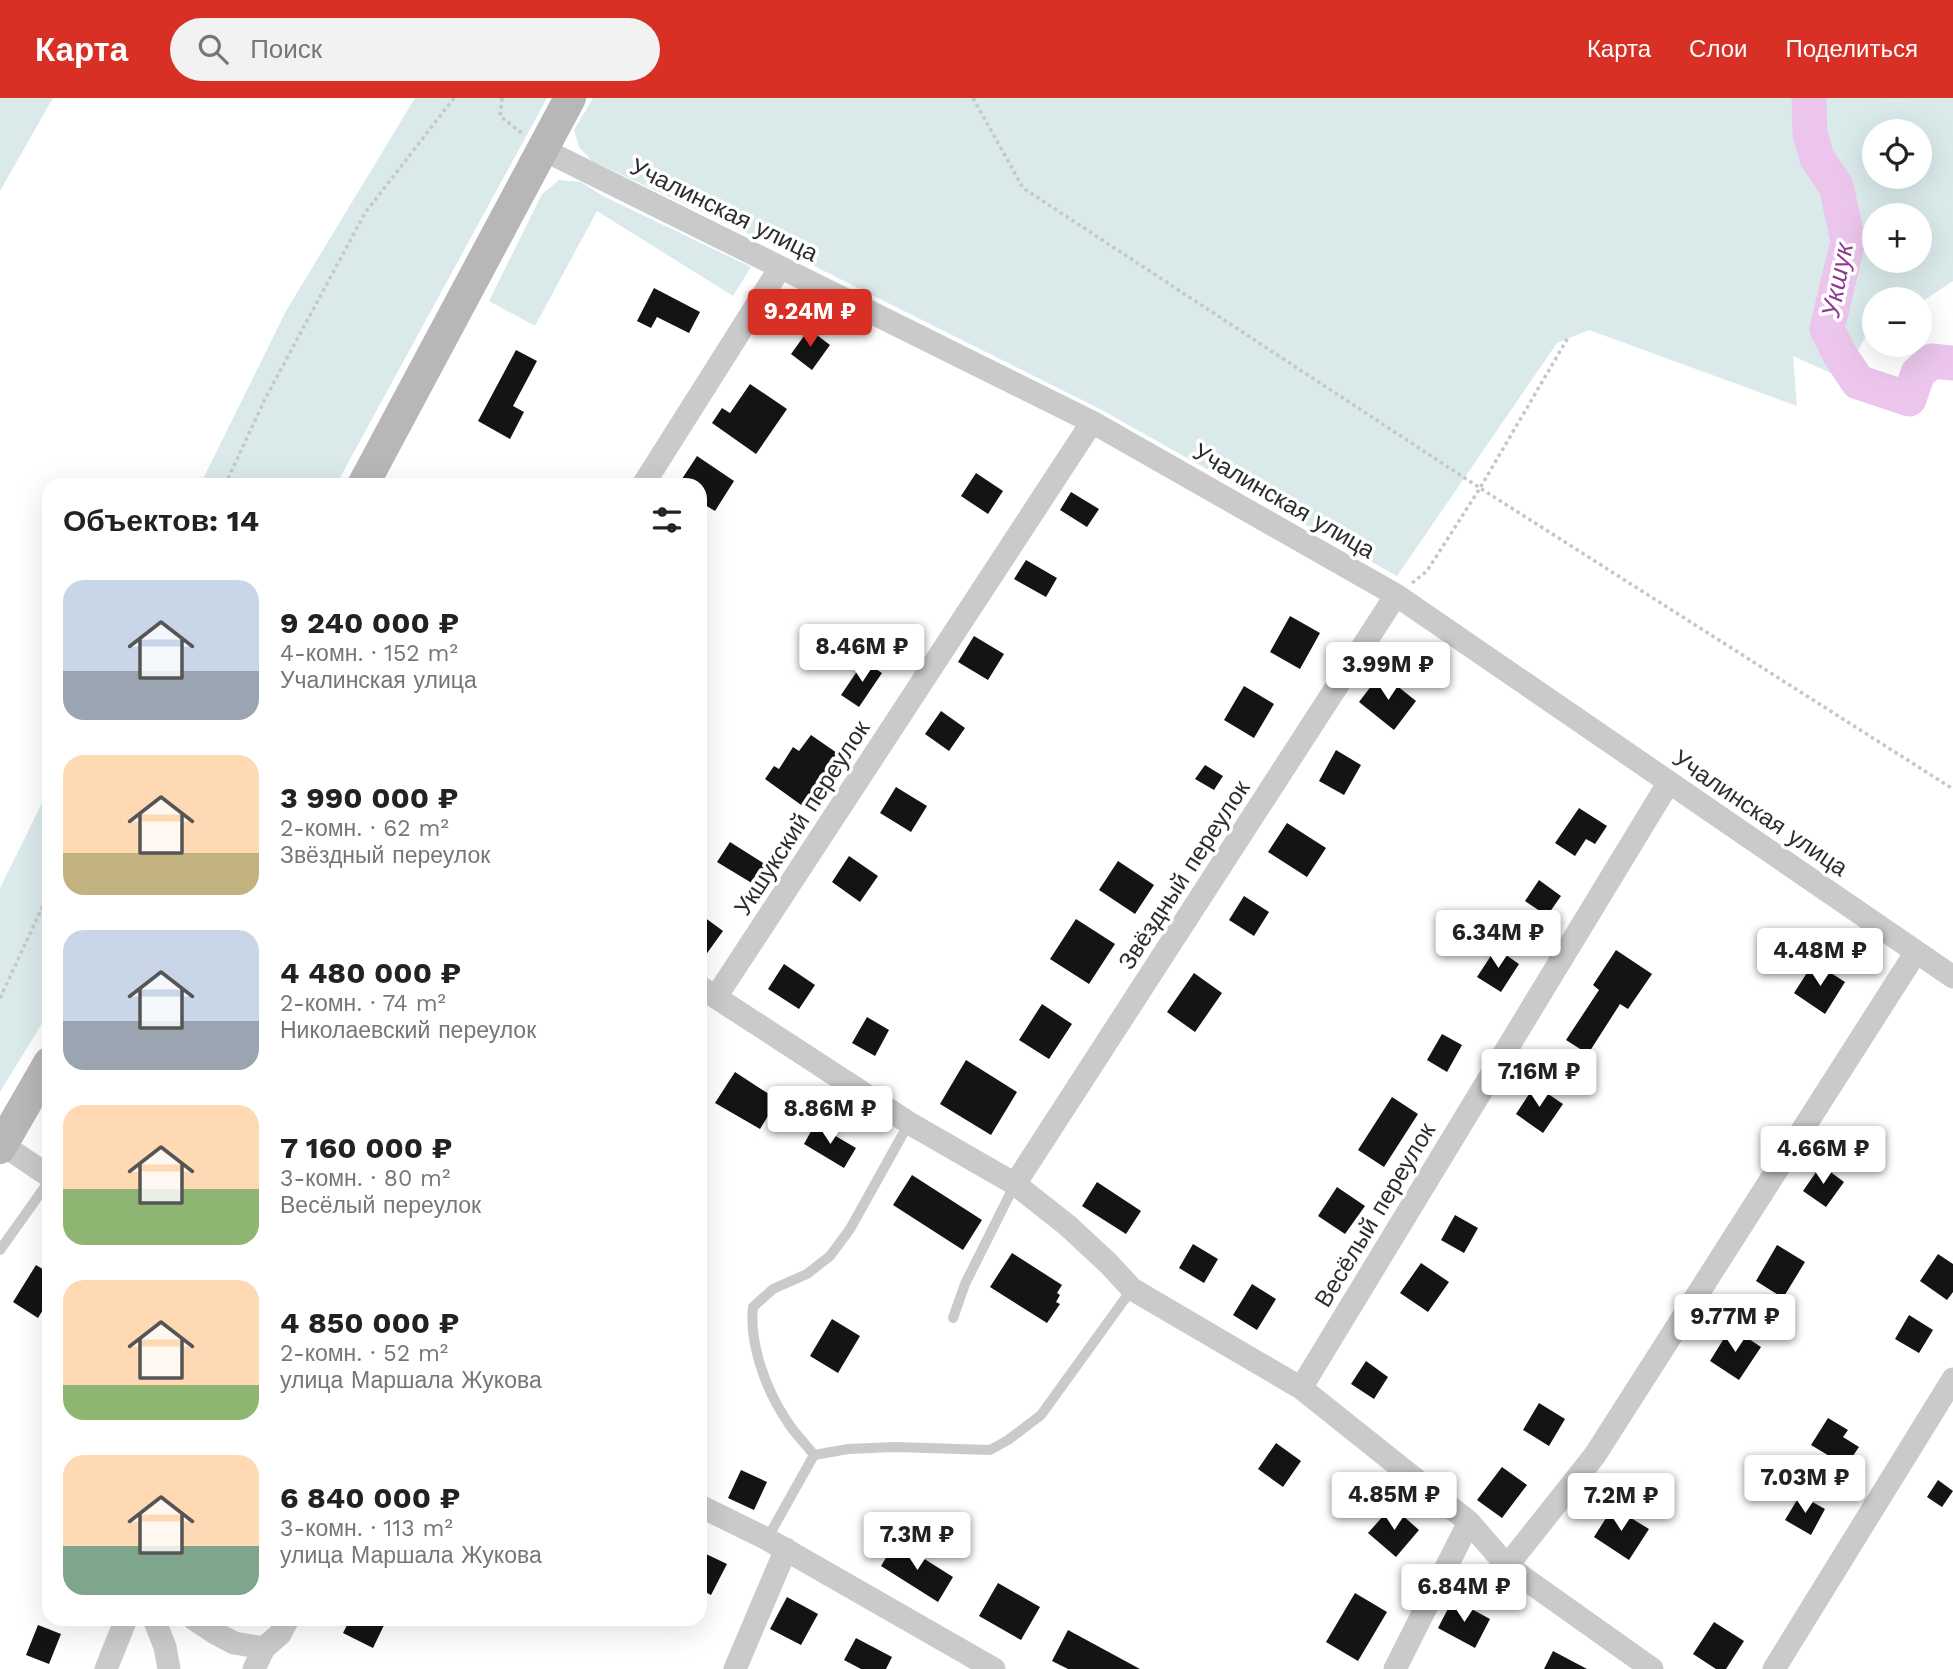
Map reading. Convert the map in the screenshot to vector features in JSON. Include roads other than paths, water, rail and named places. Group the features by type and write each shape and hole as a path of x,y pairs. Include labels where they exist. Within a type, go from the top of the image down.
{"main road":[{"path":"367,478 570,98"},
{"path":"1,1146 42,1075"}],"street":[{"name":"Учалинская улица","path":"542,149 1092,422 1396,595 1953,977"},
{"path":"647,478 780,268"},
{"name":"Укшукский переулок","path":"708,992 1092,422"},
{"name":"Звёздный переулок","path":"1015,1184 1396,595"},
{"name":"Весёлый переулок","path":"1301,1388 1669,782"},
{"path":"1507,1566 1595,1455 1916,952"},
{"path":"708,992 909,1123 1015,1184 1068,1225 1110,1264 1132,1289 1301,1388 1469,1522 1507,1566 1652,1669"},
{"path":"1,1146 42,1172"},
{"path":"1773,1669 1953,1379"},
{"path":"707,1509 777,1544 994,1669"},
{"path":"1395,1669 1469,1522"},
{"path":"735,1669 777,1544"},
{"path":"106,1669 123,1626"},
{"path":"158,1626 169,1669"},
{"path":"204,1626 234,1643 264,1648"},
{"path":"254,1669 264,1648 280,1634 284,1626"}],"lane":[{"path":"814,1454 787,1422 771,1393 751,1323 753,1307 773,1289 807,1274 830,1256 850,1229 909,1123"},
{"path":"953,1318 965,1284 1015,1184"},
{"path":"0,1250 42,1191"},
{"path":"814,1454 895,1447 990,1450 1009,1440 1041,1415 1132,1289"},
{"path":"777,1544 814,1454"}],"waterway":[{"name":"Укшук","path":"1809,98 1810,134 1817,158 1836,186 1848,241 1827,329 1840,355 1858,382 1909,399 1918,373 1932,361 1953,363"}]}
